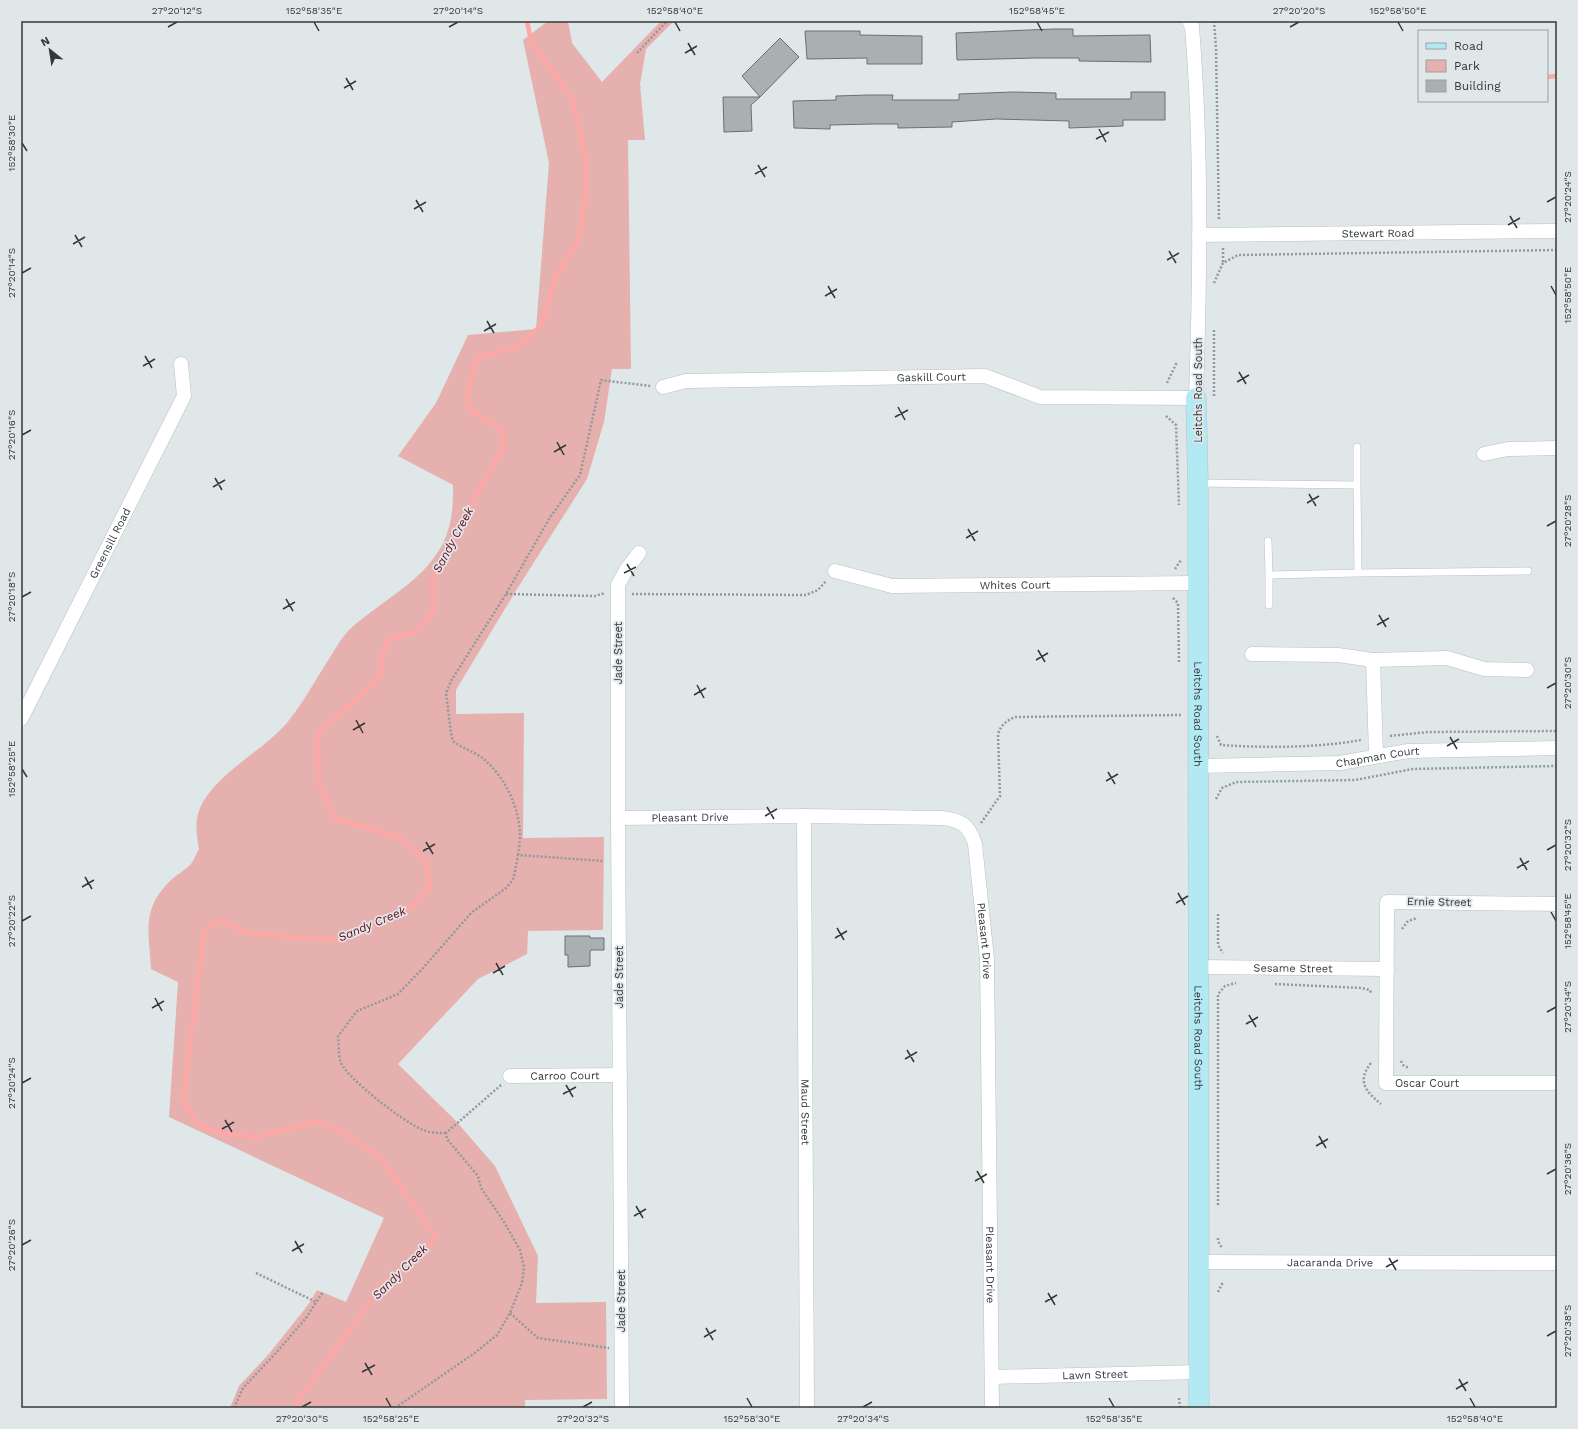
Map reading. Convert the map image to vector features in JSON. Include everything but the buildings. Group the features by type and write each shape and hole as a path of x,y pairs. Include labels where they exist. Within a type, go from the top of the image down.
{"street":[{"name":"Leitchs Road South","path":"1189,21 1192,27 1196,84 1200,273 1205,398 1198,483 1199,1408"},
{"name":"Stewart Road","path":"1199,235 1557,231"},
{"name":"Greensill Road","path":"21,719 184,396 181,364"},
{"name":"Gaskill Court","path":"663,387 686,381 985,376 1040,397 1205,398"},
{"path":"1484,454 1508,448 1557,448"},
{"name":"Jade Street","path":"622,1408 618,585 626,570 639,553"},
{"name":"Whites Court","path":"834,572 892,586 1198,583"},
{"path":"1252,654 1338,655 1373,660 1447,658 1484,669 1527,670"},
{"path":"1373,660 1376,755"},
{"name":"Chapman Court","path":"1198,766 1340,762 1408,751 1557,748"},
{"name":"Pleasant Drive","path":"618,818 804,816 942,818 953,819 964,824 972,835 975,844 987,959 992,1408"},
{"name":"Maud Street","path":"804,816 807,1408"},
{"name":"Ernie Street","path":"1387,969 1387,902 1557,904"},
{"name":"Sesame Street","path":"1199,967 1387,969"},
{"name":"Oscar Court","path":"1387,969 1386,1083 1557,1083"},
{"name":"Carroo Court","path":"510,1076 620,1075"},
{"name":"Jacaranda Drive","path":"1199,1262 1557,1263"},
{"name":"Lawn Street","path":"992,1377 1199,1372"}],"lane":[{"path":"1357,447 1358,573"},
{"path":"1198,483 1357,485"},
{"path":"1268,541 1269,605"},
{"path":"1269,575 1528,571"}],"path":[{"path":"637,53 667,21"},
{"path":"1214,21 1216,49 1219,221 1223,235 1224,263 1214,283 1214,291"},
{"path":"1224,263 1238,255 1557,250"},
{"path":"1205,398 1214,329"},
{"path":"1167,383 1177,362"},
{"path":"510,1076 446,1133 434,1133 406,1122 354,1081 341,1063 338,1036 357,1011 398,994 472,912 505,889 512,881 518,855 520,833 516,808 498,773 485,759 453,741 450,733 446,693 451,681 506,594 549,519 580,475 601,380 663,387"},
{"path":"1166,416 1176,425 1179,512"},
{"path":"1174,570 1181,559"},
{"path":"626,594 806,595 818,590 834,572"},
{"path":"506,594 595,596 607,593"},
{"path":"972,835 1000,796 998,734 1000,728 1007,721 1015,717 1198,715"},
{"path":"1216,734 1221,745"},
{"path":"1222,788 1236,782 1355,780 1413,769 1557,766"},
{"path":"518,855 619,862"},
{"path":"1401,932 1408,921 1416,918 1424,918"},
{"path":"1218,1210 1218,994 1225,986 1237,982 1243,983"},
{"path":"1272,984 1362,988 1370,990 1371,995"},
{"path":"1399,1057 1403,1065 1412,1070"},
{"path":"1372,1062 1366,1070 1363,1082 1369,1095 1381,1104"},
{"path":"395,1408 476,1352 497,1335 510,1313 522,1283 524,1267 520,1250 504,1222 481,1188 478,1176 447,1139 446,1133"},
{"path":"1218,1234 1218,1241 1223,1250"},
{"path":"256,1273 316,1302"},
{"path":"234,1408 244,1388 306,1318 323,1292"},
{"path":"510,1313 538,1338 621,1349"},
{"path":"1180,1398 1180,1408"}],"green space":[{"path":"548,21 568,21 572,43 602,82 661,21 674,21 646,49 640,84 645,140 628,140 631,369 612,369 604,422 587,479 517,589 456,690 456,714 524,713 523,838 604,837 603,930 528,931 527,954 478,979 398,1064 455,1120 495,1166 538,1256 536,1303 606,1302 607,1399 525,1400 525,1408 230,1408 239,1386 268,1355 308,1305 317,1290 346,1302 384,1218 169,1117 178,982 151,969 149,921 151,911 161,891 173,878 193,862 199,849 197,831 198,813 203,802 211,791 220,780 265,744 286,724 339,643 350,629 408,584 433,559 443,544 451,516 453,485 398,456 436,403 468,335 536,329 549,163 523,40"}],"waterway":[{"name":"Sandy Creek","path":"299,1408 296,1403 378,1291 436,1237 380,1157 346,1134 318,1121 257,1137 226,1134 199,1126 183,1100 204,931 218,920 251,934 338,940 412,907 430,886 426,862 401,838 335,818 319,785 318,734 378,679 387,640 417,631 433,613 432,580 457,530 503,447 503,430 470,410 467,396 477,358 521,345 543,323 555,278 578,242 586,193 586,160 573,100 531,41 527,21"},
{"path":"1548,77 1557,76"}]}
